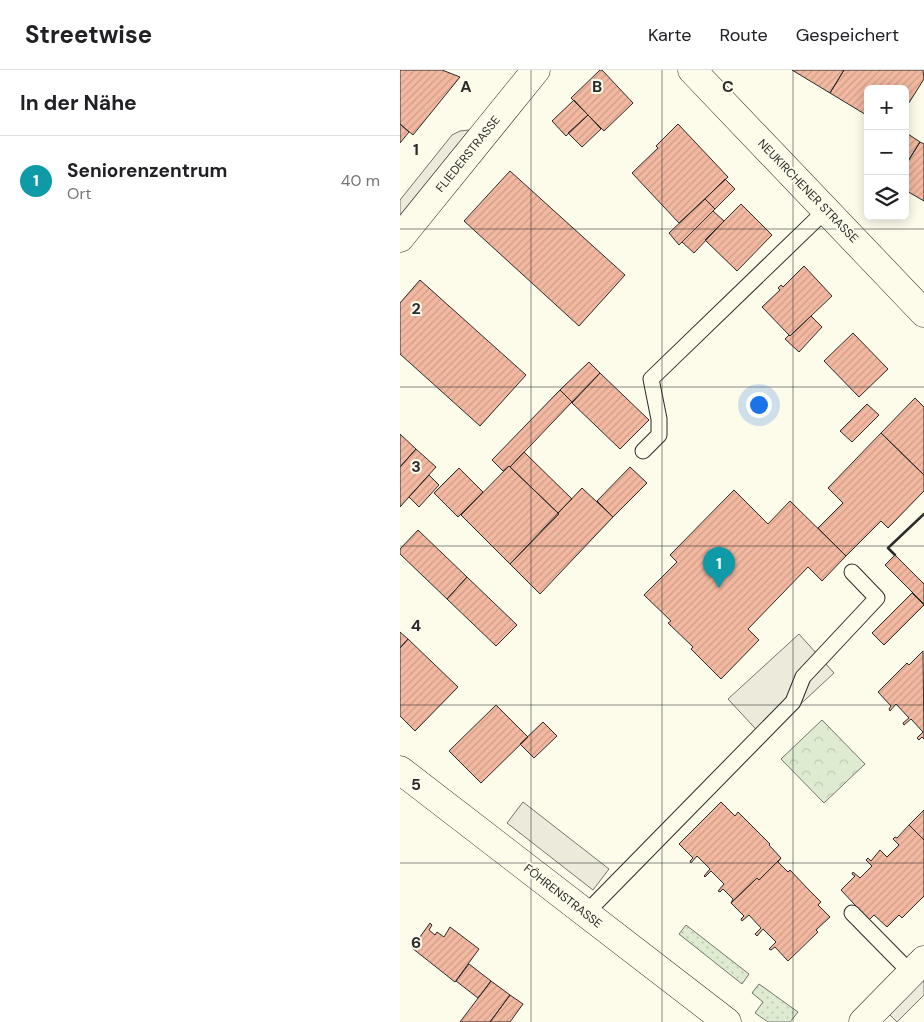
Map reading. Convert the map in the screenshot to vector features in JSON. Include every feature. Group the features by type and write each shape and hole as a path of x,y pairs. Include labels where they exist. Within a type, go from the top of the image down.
{"street":[{"name":"FLIEDERSTRASSE","path":"400,238 536,70"},
{"name":"NEUKIRCHENER STRASSE","path":"692,70 924,313"},
{"name":"FÖHRENSTRASSE","path":"400,770 726,1022"},
{"path":"863,1022 918,966"}],"lane":[{"path":"643,451 659,435 659,419 651,379 826,210"},
{"path":"586,913 793,702 802,677 877,598 852,572"},
{"path":"852,913 918,966"}],"green space":[{"path":"822,720 865,764 824,803 781,759"},
{"path":"686,925 749,974 742,984 679,934"},
{"path":"759,984 798,1012 790,1022 768,1022 755,1013 763,1002 752,993"}],"shaded area":[{"path":"469,130 400,215 400,200 452,135 460,131"},
{"path":"799,634 834,673 764,738 728,699"},
{"path":"523,802 609,869 593,890 507,823"},
{"path":"924,975 924,995 897,1022 887,1012"}],"building":[{"path":"400,70 442,70 460,77 413,135 400,124"},
{"path":"600,70 633,103 604,131 571,98"},
{"path":"792,70 844,70 830,93"},
{"path":"844,70 923,70 924,79 909,103 909,85 864,85 864,114 830,93"},
{"path":"574,100 588,115 566,136 552,121"},
{"path":"588,115 601,129 582,147 568,133"},
{"path":"400,124 409,132 400,143"},
{"path":"678,124 728,177 679,223 632,173 658,148 656,146"},
{"path":"909,135 920,142 909,160"},
{"path":"920,142 924,144 924,201 909,192 909,160"},
{"path":"510,171 625,275 579,326 464,221"},
{"path":"725,179 735,189 715,209 705,199"},
{"path":"705,199 715,209 679,245 669,233"},
{"path":"741,204 772,235 737,271 705,240"},
{"path":"713,211 724,221 694,253 682,242"},
{"path":"804,266 832,296 790,336 762,307 780,290 778,288 781,285 783,287"},
{"path":"420,280 526,375 480,426 400,354 400,303"},
{"path":"811,316 822,327 799,352 785,339"},
{"path":"853,333 888,369 859,397 824,361"},
{"path":"589,362 600,373 572,402 560,390"},
{"path":"600,373 649,420 620,449 572,403"},
{"path":"560,390 572,402 510,467 503,471 492,460"},
{"path":"915,398 924,407 924,475 881,433"},
{"path":"867,404 879,415 852,442 840,431"},
{"path":"881,433 924,475 924,491 888,528 881,521 846,556 818,528 843,503 828,488"},
{"path":"400,434 416,449 400,467"},
{"path":"416,449 436,467 400,507 400,467"},
{"path":"524,452 572,499 558,513 510,467"},
{"path":"509,466 559,514 510,564 461,515"},
{"path":"630,467 647,483 613,517 597,501"},
{"path":"459,468 483,492 458,517 434,493"},
{"path":"429,475 439,485 419,507 409,497"},
{"path":"582,488 613,517 540,594 510,564"},
{"path":"734,490 768,524 790,501 846,556 822,581 808,567 748,629 759,640 721,679 691,649 693,647 668,623 671,621 644,595 677,562 670,555"},
{"path":"418,530 467,577 447,599 400,554 400,549"},
{"path":"895,555 924,584 924,604 885,565"},
{"path":"467,577 517,625 496,646 447,599"},
{"path":"912,593 924,605 884,645 872,633"},
{"path":"400,632 408,639 400,648"},
{"path":"408,639 458,687 415,731 400,716 400,648"},
{"path":"923,651 924,739 922,737 919,740 917,738 923,732 911,719 904,725 903,723 909,718 896,704 890,711 891,706 878,692 907,663 909,665"},
{"path":"496,705 528,737 481,783 449,751"},
{"path":"543,722 557,736 534,758 520,744"},
{"path":"721,802 735,816 738,812 770,844 781,858 759,880 757,878 731,903 733,899 723,889 720,892 718,891 724,884 711,871 705,877 710,869 697,856 691,863 690,861 693,858 679,844"},
{"path":"924,810 924,840 909,825"},
{"path":"909,825 924,840 924,896 902,918 899,915 887,927 874,915 869,920 841,890 855,876 852,874 853,872 860,878 872,866 866,860 868,858 871,861 880,850 887,857 899,845 893,839 897,838"},
{"path":"781,858 778,862 788,872 790,870 821,902 818,905 830,917 816,930 818,932 788,961 775,947 771,950 769,949 776,942 763,929 757,936 755,934 761,928 749,915 742,921 741,919 744,916 731,903 757,878 759,880"},
{"path":"430,923 432,925 429,930 435,935 437,932 444,937 450,927 479,949 455,982 412,948"},
{"path":"469,964 491,981 478,998 456,981"},
{"path":"491,981 510,995 490,1022 460,1022"},
{"path":"510,995 523,1004 510,1022 490,1022"}],"wall":[{"path":"895,555 888,548 924,514"}],"place":[{"name":"Seniorenzentrum","path":"719,588"}]}
